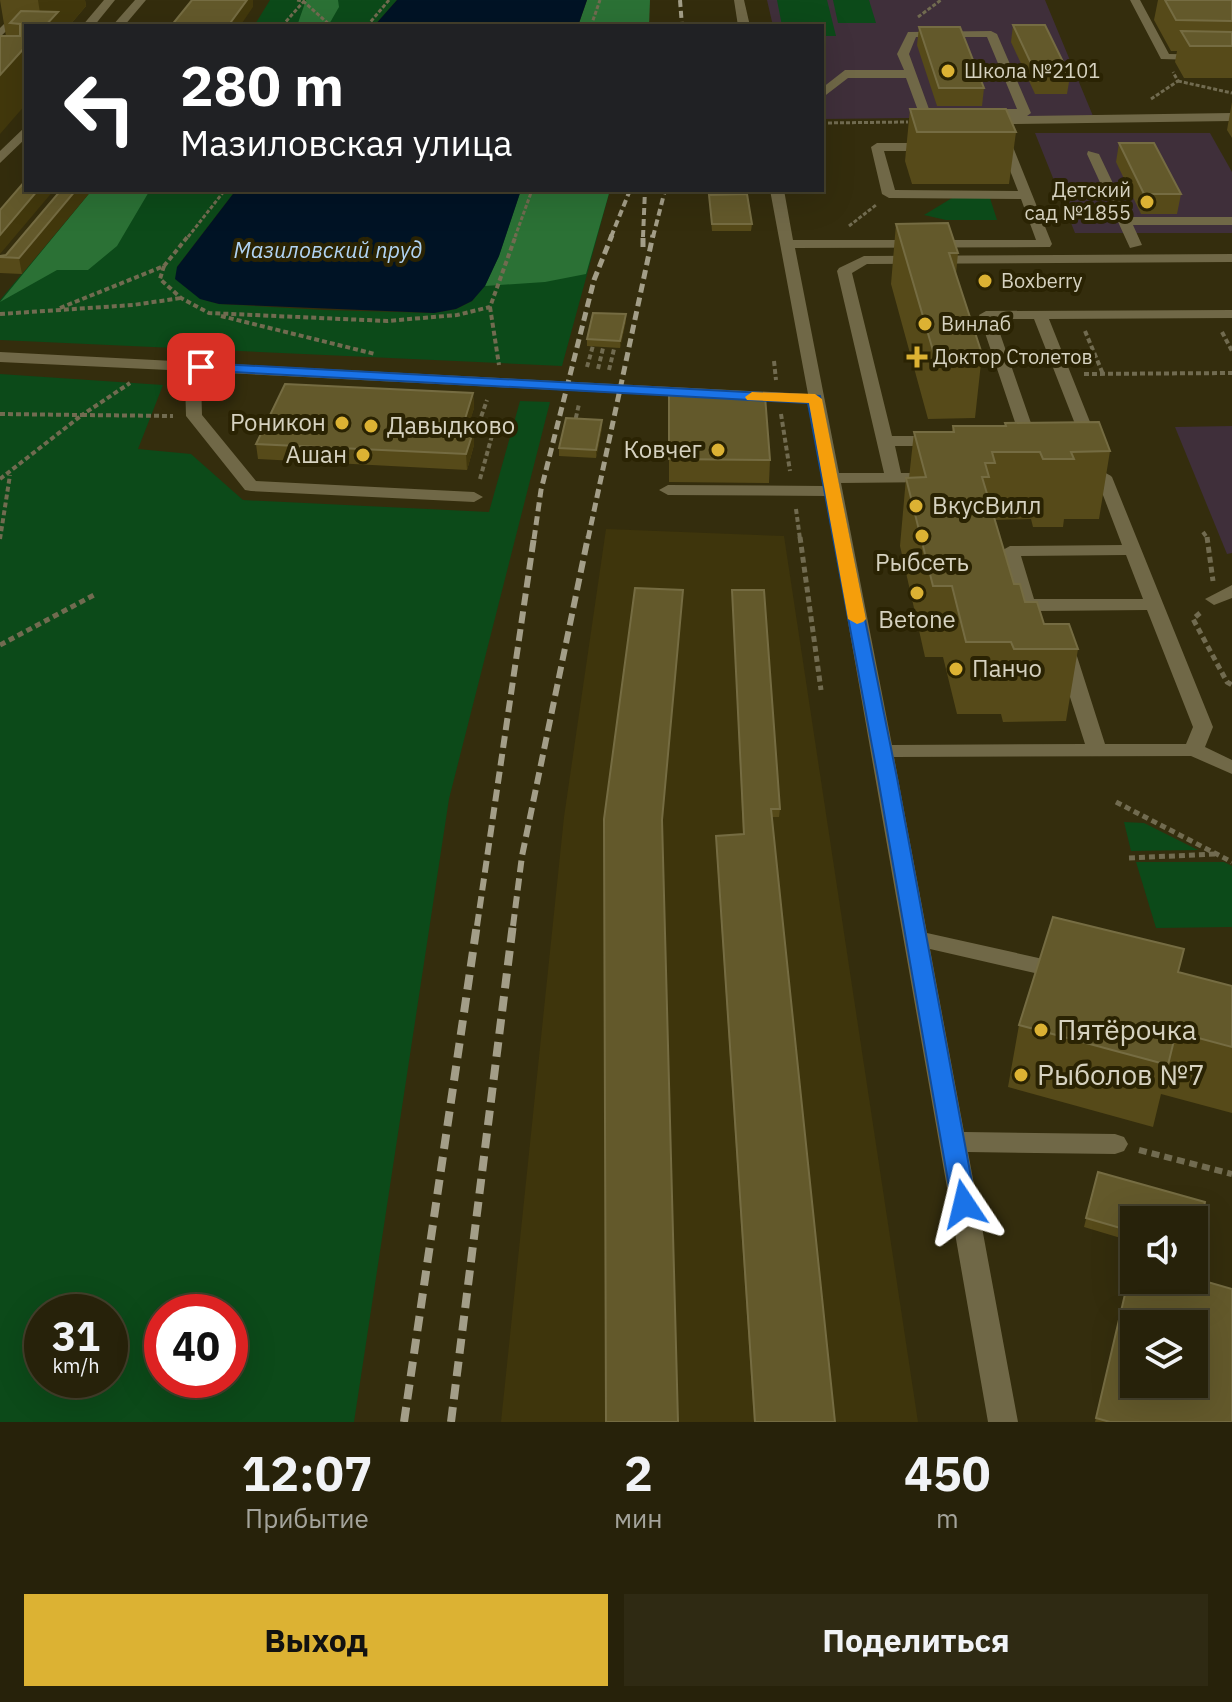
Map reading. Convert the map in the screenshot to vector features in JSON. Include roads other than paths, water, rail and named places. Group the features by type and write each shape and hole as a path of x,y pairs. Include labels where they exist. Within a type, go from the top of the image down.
{"street":[{"path":"0,34 34,0"},
{"path":"90,24 110,0"},
{"path":"120,24 141,0"},
{"path":"739,0 744,24"},
{"path":"1135,0 1165,57 1232,58"},
{"path":"1142,13 1157,13"},
{"path":"953,113 924,113 903,54 912,34 991,34 1025,113 967,113"},
{"path":"824,92 845,74 911,74"},
{"path":"1045,244 1025,195 1000,147 997,120 1232,117"},
{"path":"0,159 24,132"},
{"path":"949,147 877,147 889,194 1025,195"},
{"path":"1093,154 1135,245"},
{"path":"777,192 883,751 1003,1422"},
{"path":"1123,221 1232,221"},
{"path":"787,244 1135,245 1160,249 1172,258"},
{"path":"894,478 844,271 864,260 1232,258"},
{"path":"1038,465 1021,441 986,315 1232,314"},
{"path":"1040,315 1203,727 1194,750"},
{"path":"0,357 815,399"},
{"path":"201,367 193,380 194,416 251,486 474,497"},
{"path":"886,441 950,441"},
{"path":"1058,477 1104,477"},
{"path":"668,490 793,492 831,484 894,478 953,478"},
{"path":"1097,750 1062,641 1038,641 1010,551 1133,550"},
{"path":"1026,605 1154,604"},
{"path":"883,751 1194,750 1232,768"},
{"path":"917,941 938,941 1084,976"},
{"path":"952,1142 1115,1144"}],"water":[{"path":"397,0 587,0 579,24 376,24"},
{"name":"Мазиловский пруд","path":"234,192 520,192 499,256 485,286 472,301 456,309 434,313 219,304 200,299 175,279 177,267"}],"railway":[{"path":"680,0 682,24"},
{"path":"611,237 629,192"},
{"path":"643,237 645,192"},
{"path":"653,237 664,192"},
{"path":"534,539 541,490 594,280 612,235"},
{"path":"588,539 653,235"},
{"path":"643,237 643,247"},
{"path":"477,926 534,537"},
{"path":"513,926 522,856 588,537"},
{"path":"404,1422 477,924"},
{"path":"451,1422 513,924"}],"place":[{"name":"Школа №2101","path":"948,71"},
{"name":"Детский сад №1855","path":"1147,202"},
{"name":"Boxberry","path":"985,281"},
{"name":"Винлаб","path":"925,324"},
{"name":"Доктор Столетов","path":"917,357"},
{"name":"Роникон","path":"342,423"},
{"name":"Давыдково","path":"371,426"},
{"name":"Ковчег","path":"718,450"},
{"name":"Ашан","path":"363,455"},
{"name":"ВкусВилл","path":"916,506"},
{"name":"Рыбсеть","path":"922,536"},
{"name":"Betone","path":"917,593"},
{"name":"Панчо","path":"956,669"},
{"name":"Пятёрочка","path":"1041,1030"},
{"name":"Рыболов №7","path":"1021,1075"}]}
